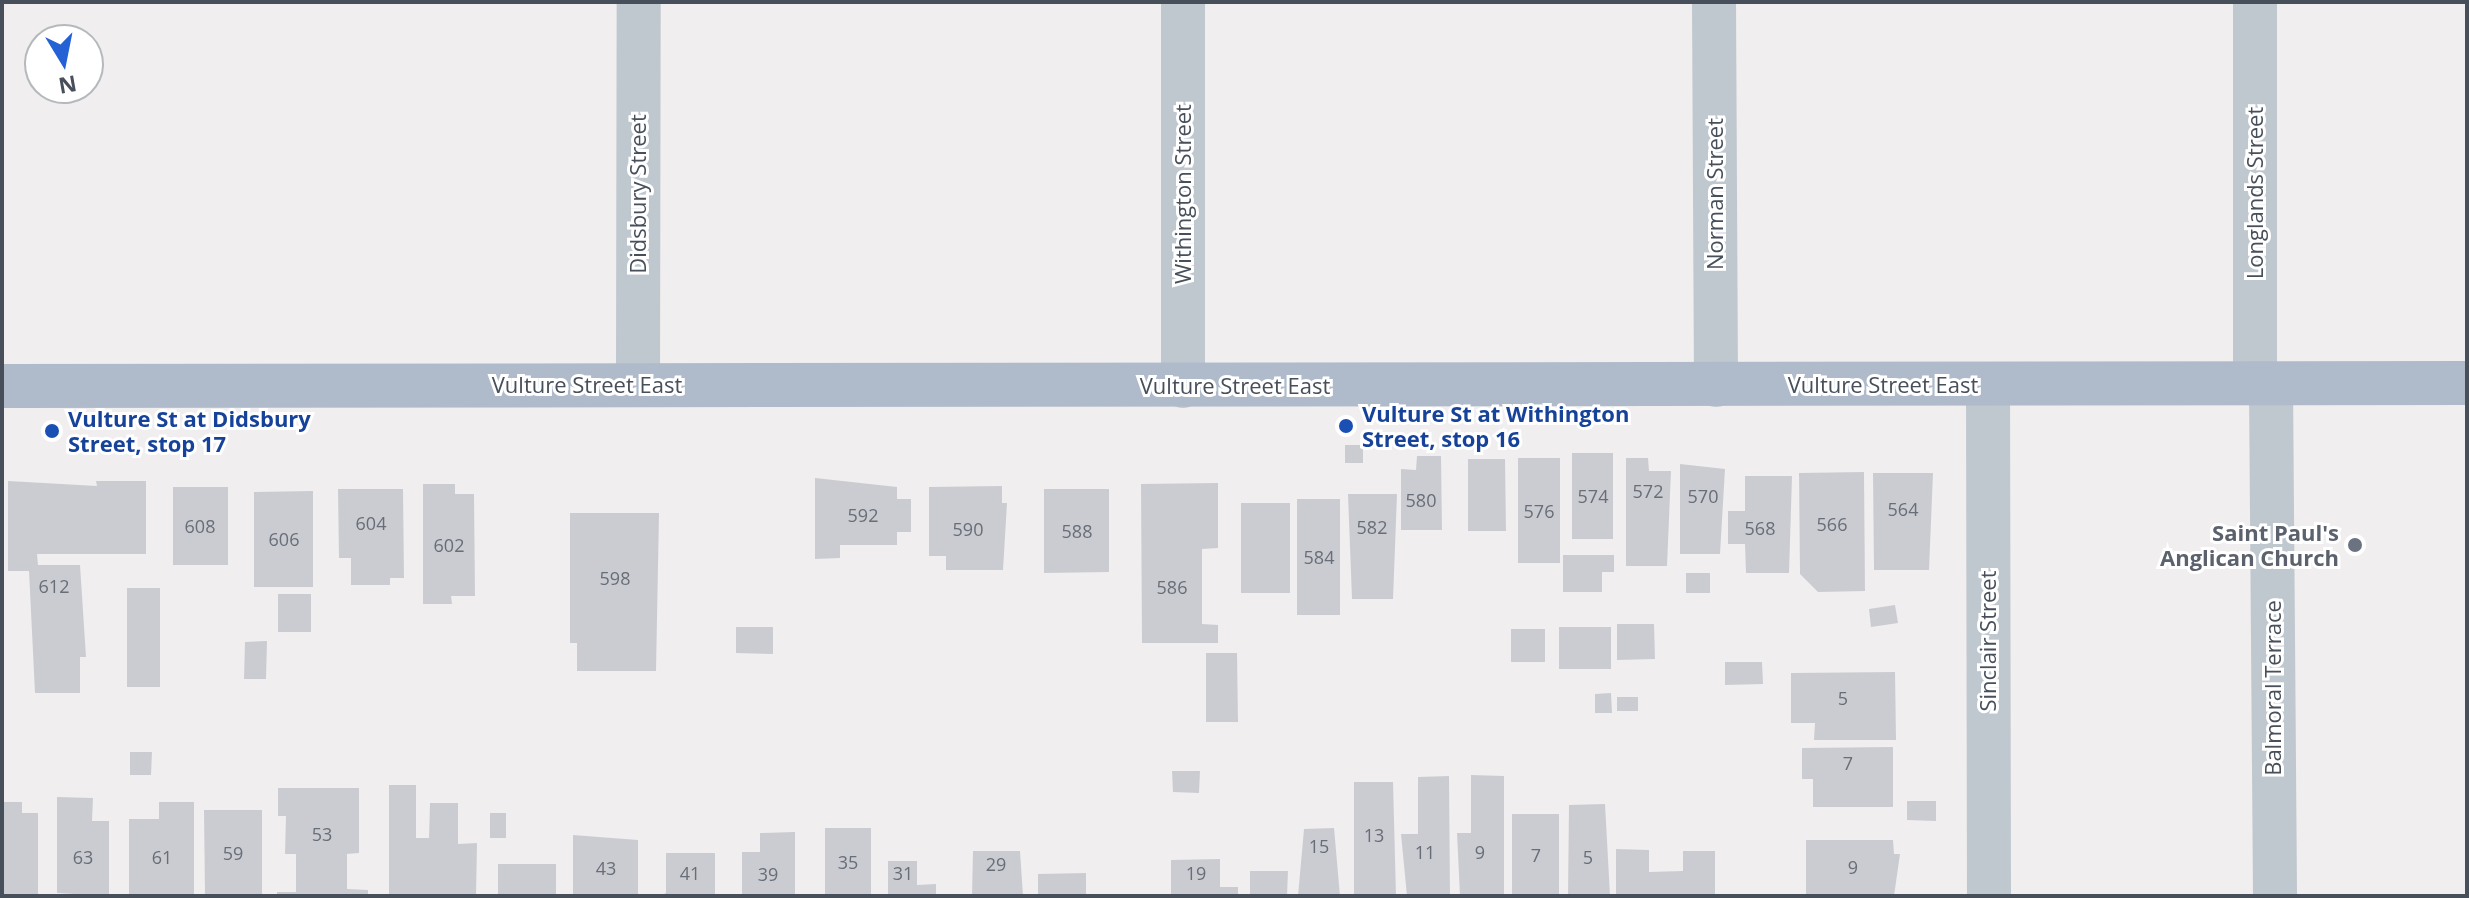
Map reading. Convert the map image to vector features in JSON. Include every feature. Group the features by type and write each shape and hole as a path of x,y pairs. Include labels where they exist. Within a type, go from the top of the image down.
{"main road":[{"name":"Vulture Street East","path":"2,386 2467,383"}],"street":[{"name":"Didsbury Street","path":"638,385 639,2"},
{"name":"Withington Street","path":"1183,2 1183,386"},
{"name":"Norman Street","path":"1714,2 1716,385"},
{"name":"Longlands Street","path":"2255,2 2263,384"},
{"name":"Balmoral Terrace","path":"2263,384 2275,896"},
{"name":"Sinclair Street","path":"1988,385 1989,896"}],"building":[{"path":"1345,445 1363,445 1363,463 1345,463"},
{"path":"1572,453 1613,453 1613,539 1572,539"},
{"path":"1417,456 1441,456 1442,530 1401,530 1401,469 1416,470"},
{"path":"1518,458 1560,458 1560,563 1518,563"},
{"path":"1626,458 1648,458 1649,471 1671,471 1667,566 1626,566"},
{"path":"1468,459 1505,459 1506,531 1468,531"},
{"path":"1680,464 1725,469 1720,554 1680,554"},
{"path":"1864,472 1865,591 1818,592 1800,574 1799,473"},
{"path":"1873,473 1933,473 1929,570 1874,570"},
{"path":"1745,476 1792,476 1789,573 1746,573 1745,544 1728,544 1728,511 1745,511"},
{"path":"815,478 897,487 897,499 911,499 911,532 897,532 897,545 840,545 840,558 815,559"},
{"path":"8,481 97,486 96,481 146,481 146,554 37,554 38,565 80,565 86,657 80,657 80,693 35,693 29,571 8,571"},
{"path":"1218,483 1218,548 1202,549 1202,624 1218,625 1218,643 1142,643 1141,484"},
{"path":"423,484 455,484 455,494 474,494 475,596 451,596 452,604 423,604"},
{"path":"1002,486 1002,503 1007,503 1003,570 946,570 946,556 929,556 929,487"},
{"path":"173,487 228,487 228,565 173,565"},
{"path":"338,489 403,489 404,578 390,578 390,585 351,585 351,558 339,558"},
{"path":"1044,489 1109,489 1109,572 1044,573"},
{"path":"313,491 313,587 254,587 254,492"},
{"path":"1348,494 1397,494 1393,599 1352,599"},
{"path":"1297,499 1340,499 1340,615 1297,615"},
{"path":"1241,503 1290,503 1290,593 1241,593"},
{"path":"570,513 659,513 656,671 577,671 577,643 570,643"},
{"path":"1563,555 1614,555 1614,572 1602,572 1602,592 1563,592"},
{"path":"1686,573 1710,573 1710,593 1686,593"},
{"path":"127,588 160,588 160,687 127,687"},
{"path":"278,594 311,594 311,632 278,632"},
{"path":"1895,605 1898,623 1871,627 1869,609"},
{"path":"1617,624 1654,624 1655,659 1617,660"},
{"path":"736,627 773,627 773,654 736,653"},
{"path":"1559,627 1611,627 1611,669 1559,669"},
{"path":"1511,629 1545,629 1545,662 1511,662"},
{"path":"267,641 266,679 244,679 245,642"},
{"path":"1206,653 1237,653 1238,722 1206,722"},
{"path":"1725,662 1762,662 1763,684 1725,685"},
{"path":"1895,672 1896,740 1814,740 1815,723 1791,723 1791,673"},
{"path":"1611,693 1612,713 1595,713 1595,694"},
{"path":"1617,697 1638,697 1638,711 1617,711"},
{"path":"1893,747 1893,807 1813,807 1813,779 1802,779 1802,748"},
{"path":"130,752 152,752 151,775 130,775"},
{"path":"1172,771 1200,771 1199,793 1173,792"},
{"path":"1471,775 1504,776 1504,896 1460,896 1457,833 1471,833"},
{"path":"1449,776 1450,896 1407,896 1401,834 1418,834 1418,777"},
{"path":"1354,782 1393,782 1396,896 1354,896"},
{"path":"389,785 416,785 416,838 429,838 430,803 458,803 458,844 477,843 476,896 389,896"},
{"path":"278,788 359,788 359,853 347,854 347,889 368,890 368,896 277,896 277,892 296,892 296,854 285,854 286,816 278,816"},
{"path":"57,797 93,798 92,821 109,821 109,896 57,893"},
{"path":"1907,801 1936,801 1936,821 1907,820"},
{"path":"2,802 22,802 22,813 38,813 38,896 2,896"},
{"path":"159,802 194,802 194,896 129,896 129,819 159,819"},
{"path":"1605,804 1610,896 1568,896 1569,805"},
{"path":"204,810 262,810 262,896 205,896"},
{"path":"490,813 506,813 506,838 490,838"},
{"path":"1512,814 1559,814 1559,896 1512,896"},
{"path":"825,828 871,828 871,896 825,896"},
{"path":"1334,828 1340,896 1298,896 1304,829"},
{"path":"795,832 795,896 742,896 742,852 760,852 760,833"},
{"path":"573,835 638,840 638,896 573,896"},
{"path":"1806,840 1893,840 1894,854 1900,854 1894,896 1806,896"},
{"path":"1616,849 1649,850 1649,872 1683,871 1683,851 1715,851 1715,896 1616,896"},
{"path":"973,851 1020,851 1023,896 972,896"},
{"path":"666,853 715,853 715,896 660,896 666,893"},
{"path":"1220,859 1220,887 1238,887 1238,896 1171,896 1171,860"},
{"path":"888,861 917,861 917,885 936,884 936,896 888,896"},
{"path":"498,864 556,864 556,896 498,896"},
{"path":"1250,871 1288,871 1287,896 1250,896"},
{"path":"1086,873 1086,896 1038,896 1038,874"}],"place":[{"name":"Vulture St at Withington Street, stop 16","path":"1346,426"},
{"name":"Vulture St at Didsbury Street, stop 17","path":"52,431"},
{"name":"Saint Paul's Anglican Church","path":"2355,545"}]}
